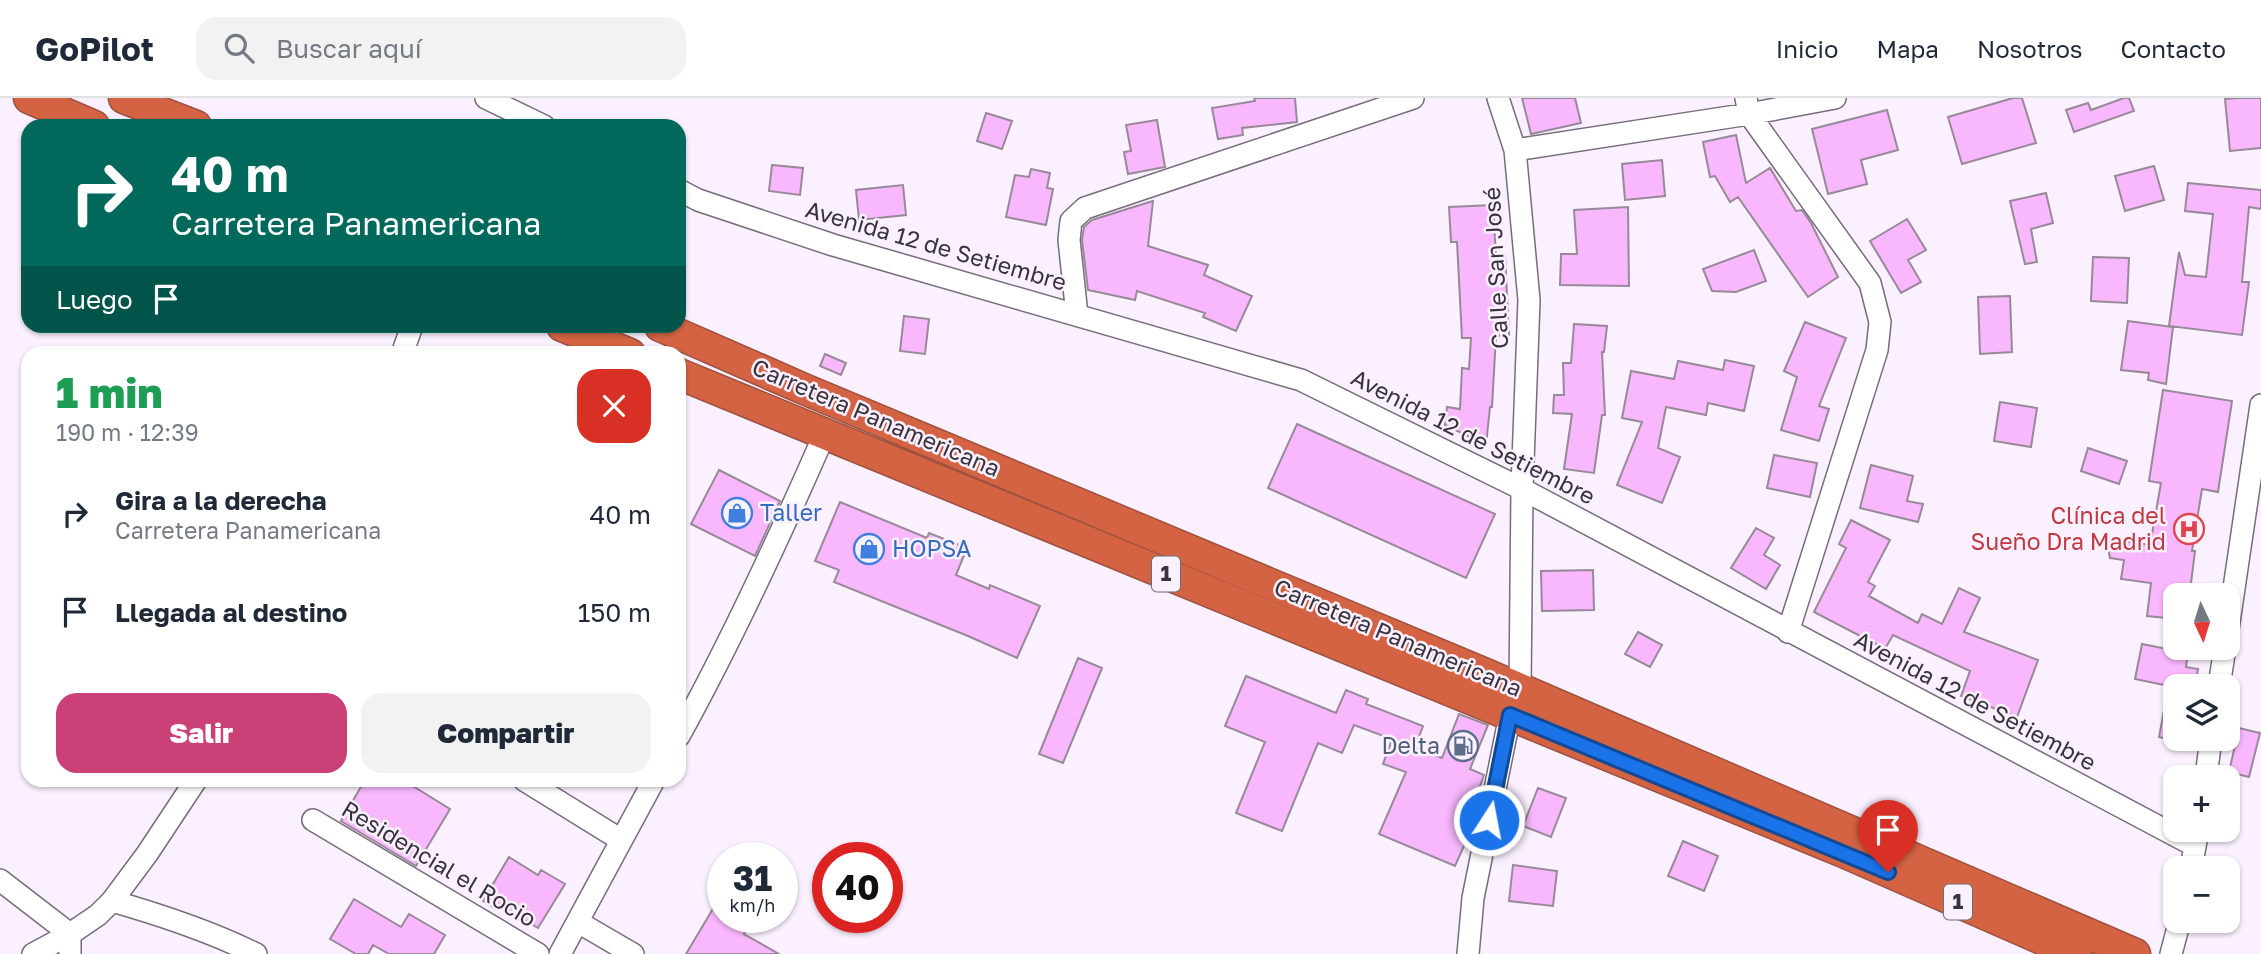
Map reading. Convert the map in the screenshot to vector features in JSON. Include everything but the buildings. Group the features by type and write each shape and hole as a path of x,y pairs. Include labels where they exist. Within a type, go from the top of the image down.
{"highway":[{"path":"29,98 78,119"},
{"path":"124,98 178,119"},
{"path":"579,333 611,346"},
{"name":"Carretera Panamericana","path":"676,333 1488,676 1507,696 1510,708 1515,702"},
{"name":"Carretera Panamericana","path":"686,376 825,433 1515,702 2135,954"},
{"path":"804,388 823,413 825,433"},
{"name":"Carretera Panamericana","path":"1515,702 1841,851 2076,954"}],"street":[{"path":"486,98 530,119"},
{"path":"1077,315 1069,240 1071,221 1085,208 1413,98"},
{"name":"Calle San José","path":"1468,954 1474,898 1515,702 1528,300 1515,150 1498,98"},
{"path":"1515,150 1747,106 1835,98"},
{"path":"1747,106 1870,284 1880,322 1877,350 1788,632"},
{"name":"Avenida 12 de Setiembre","path":"686,194 833,245 1301,380 1522,489 1788,632 2163,821"},
{"path":"2235,583 2261,405"},
{"path":"686,724 780,534 825,433"},
{"path":"33,954 70,944 112,901 191,787"},
{"path":"535,787 621,840"},
{"path":"560,954 650,787"},
{"name":"Residencial el Rocio","path":"313,820 538,954"},
{"path":"0,880 70,944"},
{"path":"112,901 221,938 256,954"},
{"path":"578,922 633,954"},
{"path":"2171,954 2176,933"}],"place":[{"name":"Taller","path":"737,513"},
{"name":"Clínica del Sueño Dra Madrid","path":"2189,529"},
{"name":"HOPSA","path":"869,549"},
{"name":"Delta","path":"1463,746"}],"route":[{"path":"1489,820 1510,715 1888,872"}]}
